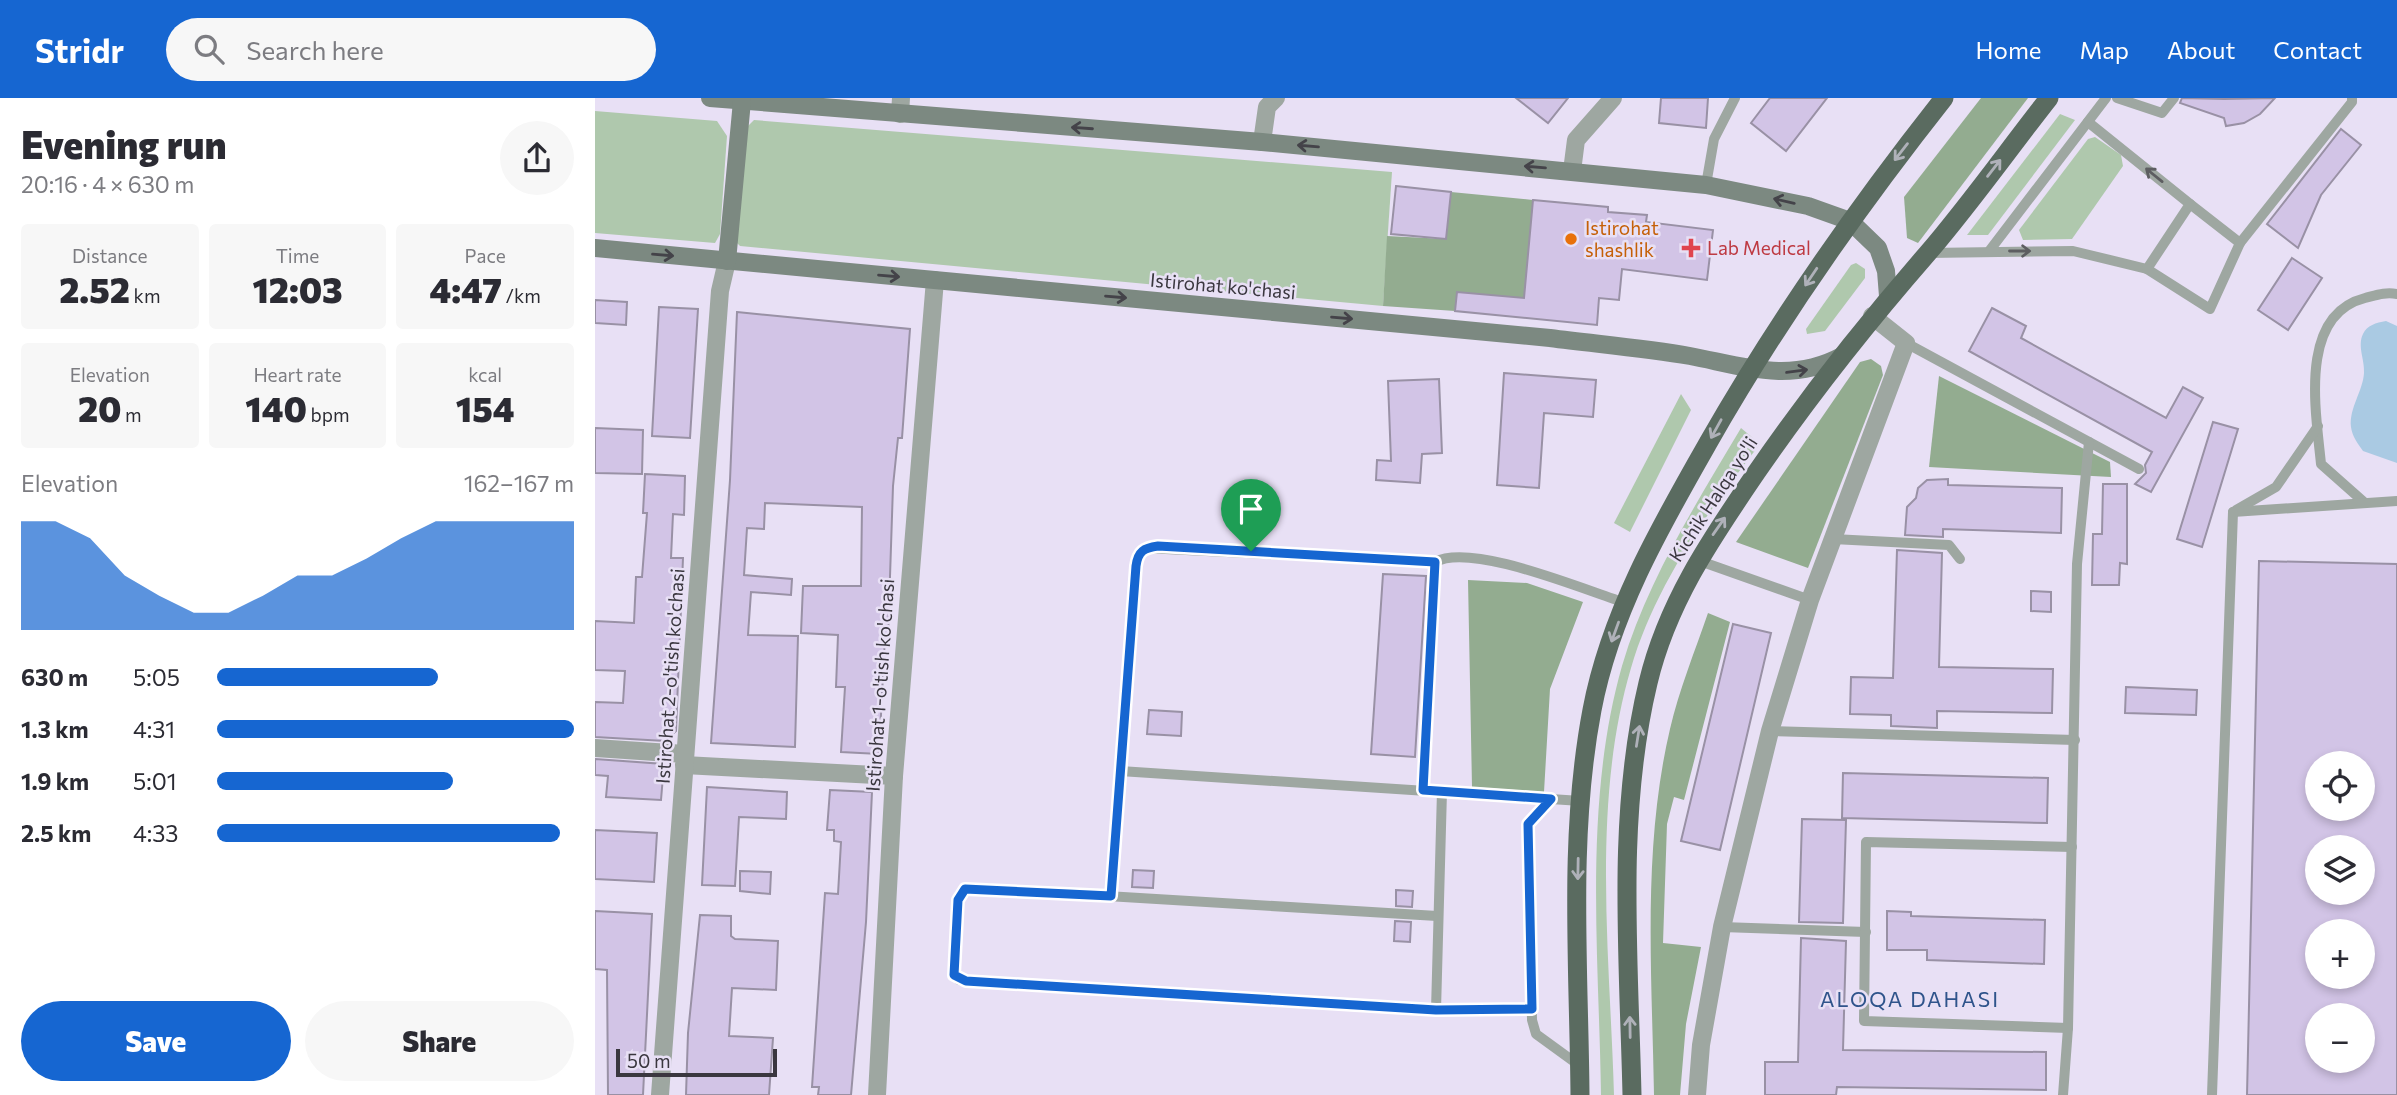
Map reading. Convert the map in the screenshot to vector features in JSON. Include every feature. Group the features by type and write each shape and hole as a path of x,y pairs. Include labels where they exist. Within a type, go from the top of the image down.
{"highway":[{"name":"Kichik Halqa yo'li","path":"1580,1095 1578,901 1581,801 1592,708 1603,666 1626,603 1645,558 1749,369 1850,221 1944,98"},
{"name":"Kichik Halqa yo'li","path":"1632,1095 1629,855 1637,743 1654,663 1675,605 1697,560 1777,442 1872,316 1928,253 2049,98"}],"main road":[{"path":"710,98 900,106 1706,185 1808,206 1850,221 1878,248 1886,271 1888,296"},
{"path":"727,261 742,99"},
{"name":"Istirohat ko'chasi","path":"595,248 1550,338 1690,356 1749,369 1792,372 1819,366 1842,356"}],"street":[{"path":"1262,142 1267,107 1276,98"},
{"path":"1572,171 1576,140 1613,98"},
{"name":"Istirohat 2-o'tish ko'chasi","path":"660,1095 720,291 727,261"},
{"name":"Istirohat 1-o'tish ko'chasi","path":"877,1095 894,776 935,280"},
{"path":"1697,1095 1701,1045 1722,927 1770,731 1810,600 1906,343 1872,316"},
{"path":"595,748 685,760 894,776"}],"lane":[{"path":"1706,185 1714,139 1735,98"},
{"path":"2049,98 2059,98"},
{"path":"1990,250 2106,98"},
{"path":"2117,98 2162,113 2174,98"},
{"path":"1928,253 1990,250 2073,251 2147,269 2210,309 2240,243 2351,102 2351,98"},
{"path":"2088,122 2240,243"},
{"path":"2147,269 2190,204"},
{"path":"2365,503 2321,464 2313,379 2324,330 2346,302 2386,292 2397,294"},
{"path":"1906,343 2139,469"},
{"path":"2233,512 2276,487 2318,426"},
{"path":"2063,1095 2068,1028 2077,564 2089,442"},
{"path":"2233,512 2397,501"},
{"path":"2212,1095 2233,512"},
{"path":"1833,539 1949,545 1960,559"},
{"path":"1111,896 1136,566 1138,555 1145,548 1435,562 1445,556 1481,557 1626,603"},
{"path":"1697,560 1810,600"},
{"path":"1423,790 1435,562"},
{"path":"1770,731 2075,740"},
{"path":"1120,771 1581,801"},
{"path":"1436,1010 1442,791"},
{"path":"1551,799 1528,824 1532,1009 1536,1034 1580,1066"},
{"path":"2068,1028 1864,1021 1865,842 2071,847"},
{"path":"1437,916 965,889 958,900 954,975 966,981 1436,1010 1532,1009"},
{"path":"1722,927 1866,932"}],"green space":[{"path":"1981,98 2028,98 1918,243 1907,238 1904,197"},
{"path":"595,111 717,121 727,136 720,234 715,243 595,233"},
{"path":"2060,114 2075,120 1988,235 1967,235"},
{"path":"754,120 1392,172 1383,306 740,246 737,243 746,128"},
{"path":"2095,137 2121,155 2123,166 2072,239 2023,240 2019,230 2088,139"},
{"path":"1451,192 1533,200 1524,298 1457,292 1455,311 1383,306 1387,236 1446,239"},
{"path":"1856,263 1865,269 1865,278 1825,331 1807,334 1806,329 1851,265"},
{"path":"1871,359 1881,366 1883,375 1808,568 1736,542 1860,362"},
{"path":"1939,376 2110,462 2111,477 1929,467"},
{"path":"1681,394 1691,410 1630,532 1614,523"},
{"path":"1741,428 1760,444 1685,550 1654,608 1631,668 1619,719 1611,772 1606,880 1614,1095 1601,1095 1596,879 1602,771 1610,718 1632,634 1659,573"},
{"path":"1468,580 1527,583 1583,602 1550,689 1544,792 1472,787"},
{"path":"1708,613 1730,622 1684,800 1674,797 1667,824 1663,943 1701,947 1686,1024 1680,1095 1654,1095 1651,911 1655,819 1670,729"}],"water":[{"path":"2386,321 2397,326 2397,463 2363,451 2351,427 2352,413 2364,373 2361,339 2369,326"}],"building":[{"path":"1516,98 1568,98 1548,123"},
{"path":"1661,98 1708,98 1706,128 1659,123"},
{"path":"1770,98 1827,98 1786,151 1751,123"},
{"path":"2182,98 2275,98 2260,114 2244,123 2226,126 2224,118 2180,103"},
{"path":"2341,129 2361,145 2321,195 2298,248 2267,224"},
{"path":"1396,186 1451,192 1446,239 1391,234"},
{"path":"1533,200 1608,207 1608,212 1647,215 1646,222 1713,230 1707,280 1622,269 1619,300 1599,298 1597,325 1455,311 1457,292 1524,298"},
{"path":"2292,258 2322,278 2288,330 2258,310"},
{"path":"595,300 627,302 626,325 595,323"},
{"path":"659,307 698,309 690,438 652,436"},
{"path":"1992,308 2026,326 2021,338 2166,418 2183,387 2203,398 2151,492 2135,484 2146,473 2145,465 2152,452 1969,351"},
{"path":"737,312 910,329 902,438 898,438 893,486 888,637 885,636 879,754 841,752 845,687 836,687 838,635 801,633 803,586 861,586 862,507 765,503 764,529 747,528 744,575 792,579 791,595 751,592 748,635 798,636 795,747 711,743 730,480"},
{"path":"1504,373 1596,380 1593,417 1544,413 1539,488 1497,485"},
{"path":"1439,379 1442,453 1422,454 1420,483 1376,480 1377,460 1391,461 1388,381"},
{"path":"2213,422 2238,429 2202,547 2177,539"},
{"path":"595,428 643,430 642,474 595,473"},
{"path":"645,474 685,476 684,515 673,514 671,558 683,558 676,731 665,741 595,737 595,702 623,703 625,671 595,670 595,621 634,623 636,577 642,577 647,513 643,513"},
{"path":"1948,479 1948,485 2062,488 2061,533 1943,529 1943,537 1905,535 1907,507 1916,498 1918,488 1927,480"},
{"path":"2103,484 2127,484 2127,564 2120,563 2119,585 2092,585 2093,534 2102,534"},
{"path":"1897,550 1942,553 1939,667 2053,669 2052,713 1937,711 1937,728 1891,726 1891,715 1850,714 1851,677 1893,678"},
{"path":"2259,561 2397,564 2397,1095 2247,1095"},
{"path":"1383,574 1426,576 1415,757 1371,754"},
{"path":"2031,591 2051,592 2051,612 2031,611"},
{"path":"1733,624 1771,633 1720,850 1681,841"},
{"path":"2126,687 2197,690 2196,715 2125,713"},
{"path":"1149,710 1182,712 1181,736 1147,734"},
{"path":"595,759 664,764 661,800 606,797 608,776 595,775"},
{"path":"1843,773 2048,778 2047,823 1842,818"},
{"path":"707,787 787,792 786,819 739,817 735,886 702,885"},
{"path":"830,790 872,792 866,922 851,1095 818,1095 819,1087 812,1087 825,893 838,894 841,842 834,841 834,830 827,830"},
{"path":"1802,819 1846,820 1843,923 1799,922"},
{"path":"595,830 657,833 654,882 595,879"},
{"path":"1133,870 1154,871 1153,888 1132,887"},
{"path":"740,871 771,872 770,894 740,891"},
{"path":"1396,890 1413,891 1412,907 1396,906"},
{"path":"595,911 652,914 643,1095 608,1095 607,970 595,969"},
{"path":"1887,911 1911,912 1911,916 2045,920 2044,964 1927,960 1927,950 1887,950"},
{"path":"700,915 731,916 731,936 735,939 778,941 776,990 732,988 729,1036 773,1038 769,1095 686,1095 688,1033"},
{"path":"1395,921 1411,922 1410,942 1394,941"},
{"path":"1801,938 1846,941 1843,1050 2046,1052 2046,1090 1837,1087 1836,1095 1765,1095 1765,1062 1798,1062"}],"place":[{"name":"Istirohat shashlik","path":"1571,239"},
{"name":"Lab Medical","path":"1691,248"}],"district":[{"name":"ALOQA DAHASI","path":"1910,1000"}],"route":[{"path":"1158,546 1251,551 1435,562 1423,790 1551,799 1530,818 1528,824 1532,1009 1436,1010 966,981 959,980 954,975 958,900 965,889 1111,896 1138,555 1145,548 1158,546"}]}
